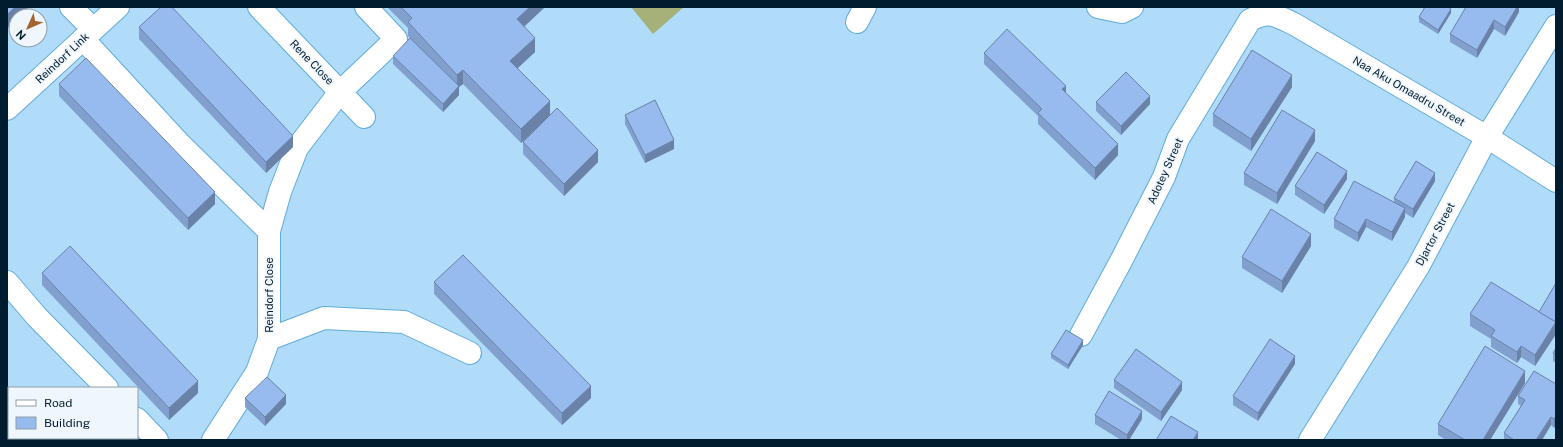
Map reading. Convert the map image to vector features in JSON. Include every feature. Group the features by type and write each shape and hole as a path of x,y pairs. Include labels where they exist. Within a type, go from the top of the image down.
{"street":[{"path":"71,7 88,34 178,142 269,231"},
{"name":"Reindorf Link","path":"7,109 118,7"},
{"name":"Rene Close","path":"259,7 364,117"},
{"name":"Reindorf Close","path":"213,440 257,372 269,339 269,231 280,192 297,148 340,92 396,39 366,7"},
{"path":"1098,7 1122,12 1132,7"},
{"name":"Naa Aku Omaadru Street","path":"1259,16 1270,13 1294,24 1487,137 1556,181"},
{"name":"Adotey Street","path":"1081,335 1164,177 1178,139 1250,20 1259,16"},
{"name":"Djartor Street","path":"1310,440 1418,267 1487,137 1556,26"},
{"path":"7,282 37,317 106,387"},
{"path":"269,339 324,318 404,322 470,354"},
{"path":"138,420 157,440"}],"green space":[{"path":"631,7 684,7 653,34"}],"building":[{"path":"7,7 15,7 8,8 7,15"},
{"path":"161,7 172,7 293,136 266,162 139,27"},
{"path":"401,7 530,7 517,19 535,38 510,61 550,101 521,129 463,70 457,75 408,22 412,18"},
{"path":"1425,7 1448,7 1451,9 1438,30 1419,17"},
{"path":"1466,7 1517,7 1505,27 1494,20 1477,50 1450,34"},
{"path":"1007,29 1066,86 1062,89 1118,144 1095,168 1038,113 1042,109 984,53"},
{"path":"410,38 459,86 443,104 393,56"},
{"path":"1252,50 1292,75 1251,139 1213,114"},
{"path":"86,58 215,192 188,218 59,84"},
{"path":"1126,72 1150,96 1121,126 1096,102"},
{"path":"655,100 674,140 645,155 625,115"},
{"path":"557,108 598,150 564,184 523,142"},
{"path":"1282,110 1315,130 1277,193 1244,173"},
{"path":"1317,152 1347,171 1324,205 1295,186"},
{"path":"1416,161 1435,173 1413,209 1394,198"},
{"path":"1354,181 1405,208 1392,232 1366,219 1358,233 1334,219"},
{"path":"1271,209 1311,234 1282,281 1242,257"},
{"path":"70,246 198,381 169,408 42,273"},
{"path":"463,255 591,386 562,413 434,282"},
{"path":"1491,282 1556,322 1535,355 1521,346 1517,352 1491,336 1495,330 1470,314"},
{"path":"1556,283 1556,322 1539,312"},
{"path":"1066,330 1083,340 1068,365 1051,354"},
{"path":"1270,339 1295,356 1258,413 1233,396"},
{"path":"1485,346 1525,371 1483,440 1465,440 1438,424"},
{"path":"1136,349 1182,382 1161,412 1114,380"},
{"path":"1534,371 1556,384 1556,416 1554,419 1551,417 1536,440 1514,440 1504,433 1525,400 1518,396"},
{"path":"267,377 286,395 265,417 245,398"},
{"path":"1109,391 1142,411 1127,435 1095,415"},
{"path":"7,402 8,439 43,440 7,440"},
{"path":"1171,416 1198,432 1193,440 1156,440"},
{"path":"110,439 111,440 97,440"}]}
